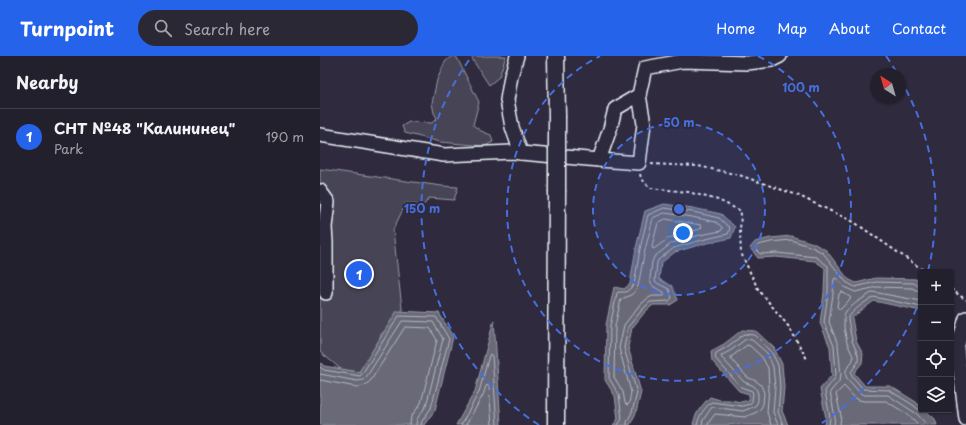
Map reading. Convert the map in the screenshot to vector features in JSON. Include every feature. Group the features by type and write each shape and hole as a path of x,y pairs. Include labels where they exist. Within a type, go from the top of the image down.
{"main road":[{"path":"556,56 556,425"}],"street":[{"path":"517,56 511,76 507,100 512,127 521,153"},
{"path":"320,135 444,156 512,152 639,163 644,124 639,95 645,68 683,62 747,63 772,60 780,56"},
{"path":"599,160 610,129 615,109 639,95"},
{"path":"320,191 328,202 322,228 326,243 326,293"},
{"path":"966,318 957,348 966,419"}],"path":[{"path":"807,359 789,327 758,289 741,253 741,211 718,200 688,192 650,188 641,178 639,163 698,166 739,174 797,195 854,222 922,269"},
{"path":"954,291 966,300"}],"shaded area":[{"path":"452,56 456,56 479,102 473,125 481,131 491,135 493,142 485,146 440,142 405,133 402,126 409,122 432,123 437,118 434,113 432,103 437,80 445,62"},
{"path":"471,56 506,56 499,77 489,85"},
{"path":"320,169 458,187 454,200 429,198 423,206 406,203 393,230 403,317 381,334 378,348 359,372 342,370 320,352"}],"water":[{"path":"664,204 721,214 735,227 731,238 675,252 661,263 659,279 672,286 678,300 670,305 653,305 632,328 628,347 641,392 636,413 630,425 613,425 618,419 615,396 605,380 606,325 614,287 624,289 630,284 636,248 645,211"},
{"path":"791,236 813,243 826,250 848,279 856,283 876,278 916,279 918,281 918,310 874,301 852,318 856,341 863,354 862,363 854,373 865,386 890,386 916,402 918,404 918,413 928,413 935,419 937,425 825,425 826,418 820,389 832,375 830,347 820,323 824,293 825,268 815,261 776,257 758,258 750,248 755,242 770,238"},
{"path":"397,311 439,313 453,337 435,410 424,425 320,425 320,362 324,366 359,372"},
{"path":"494,320 501,425 456,425 475,391"},
{"path":"742,330 756,331 774,348 782,364 784,387 782,411 788,425 693,425 699,410 710,397 720,400 741,402 749,400 749,394 739,391 712,361 711,351 724,344"}],"place":[{"name":"СНТ №48 \"Калининец\"","path":"359,274"}]}
